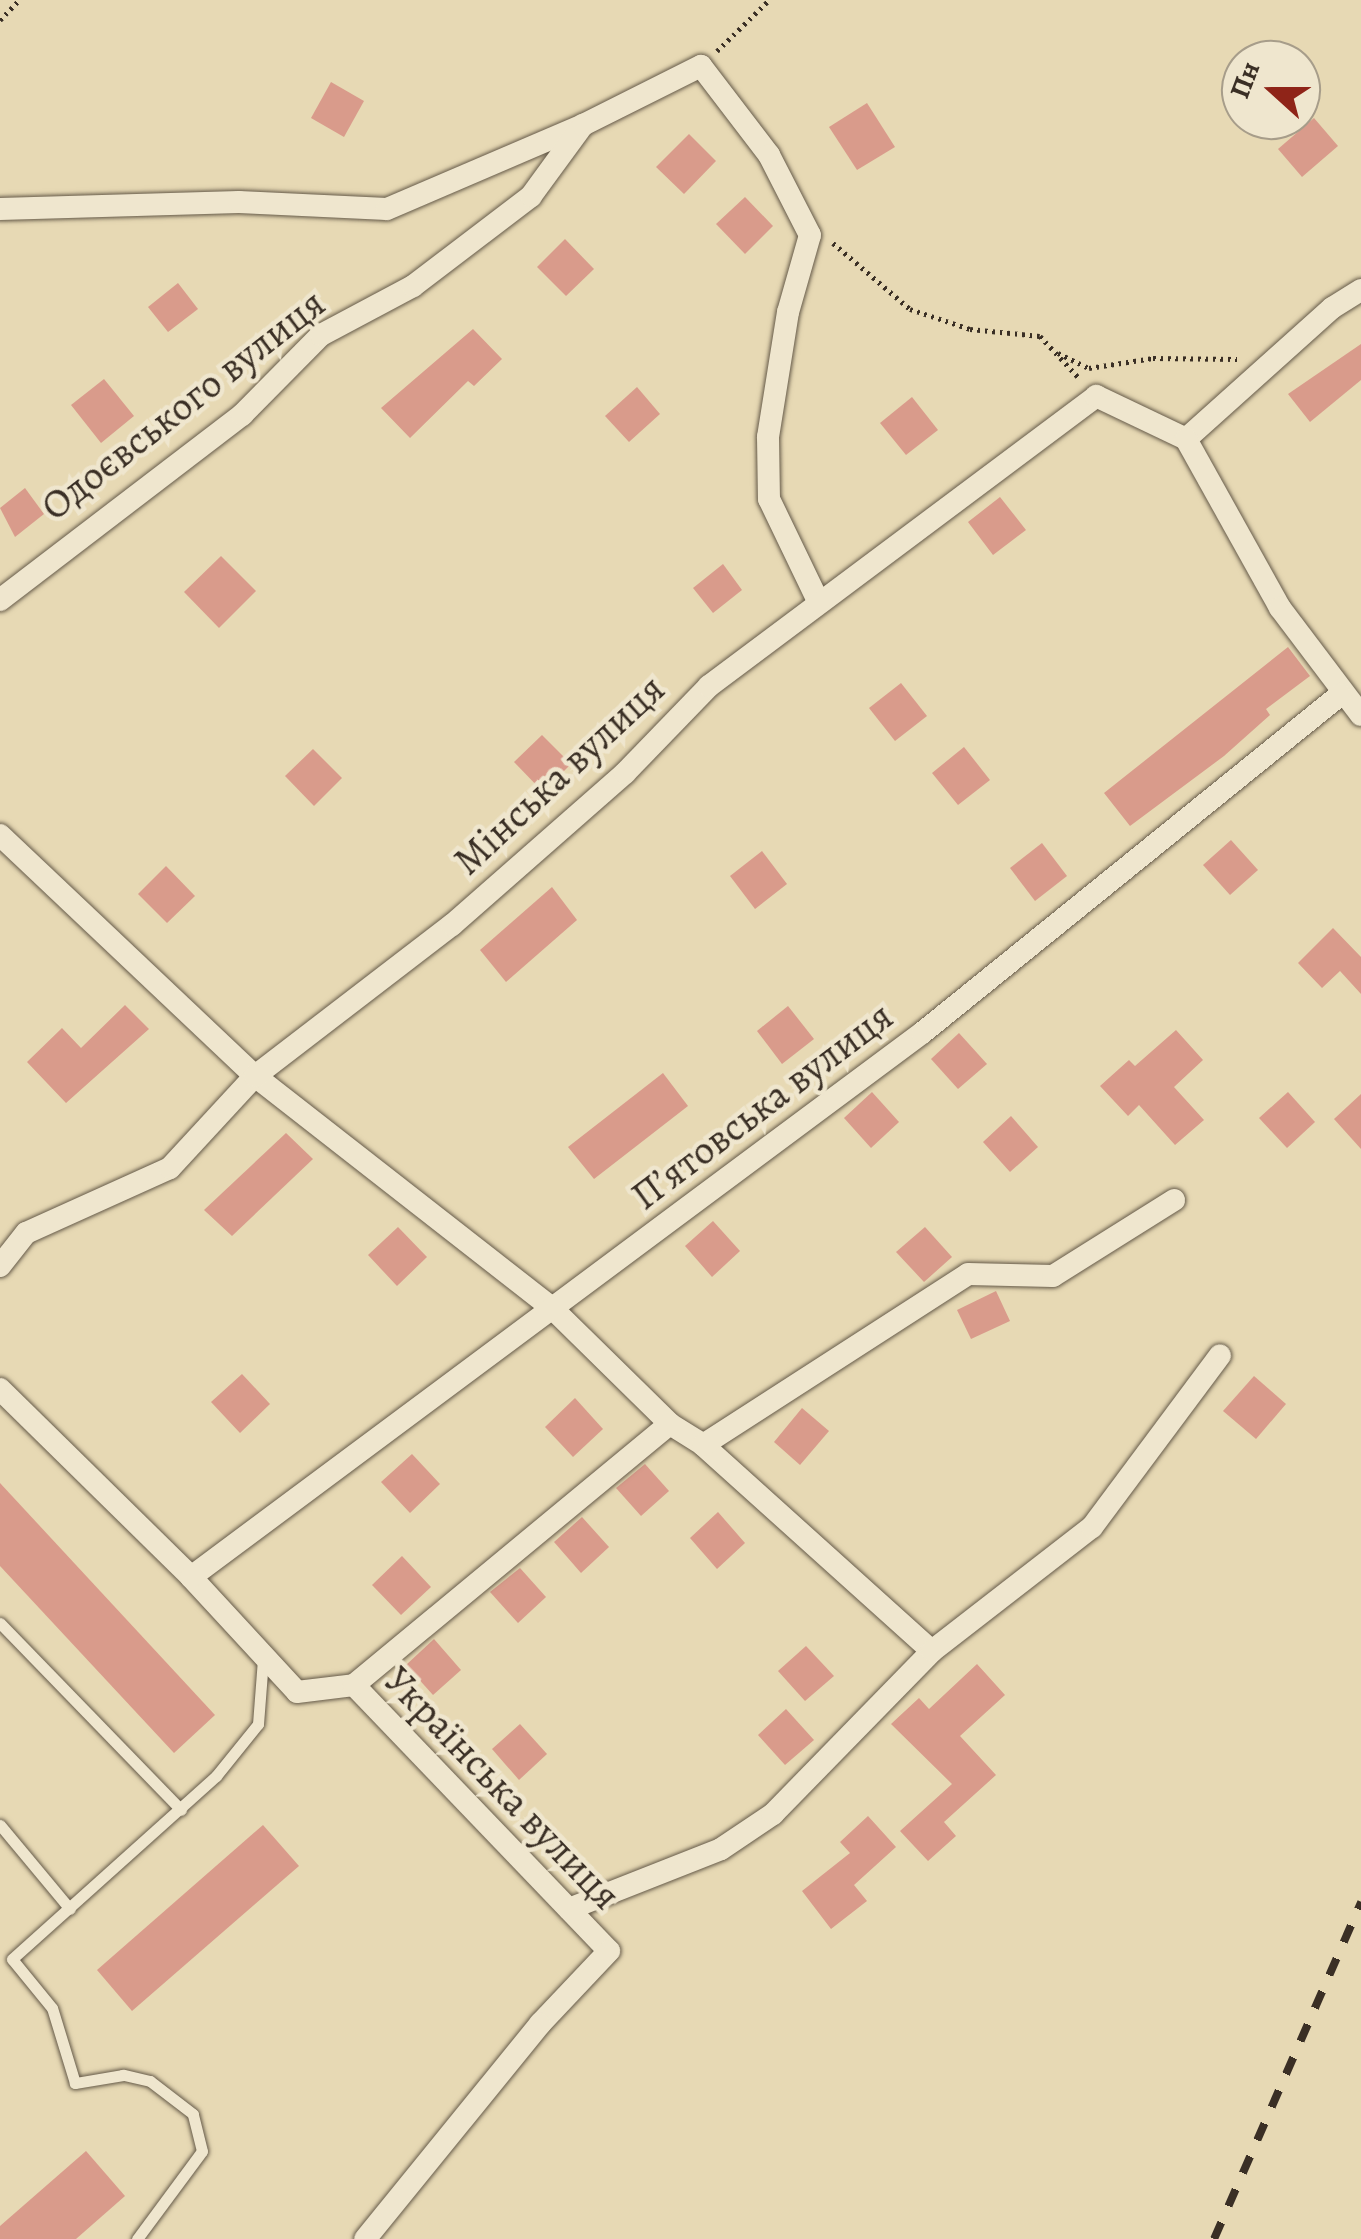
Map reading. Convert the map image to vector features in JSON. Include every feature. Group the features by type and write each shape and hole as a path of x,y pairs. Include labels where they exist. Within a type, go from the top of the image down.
{"street":[{"name":"Одоєвського вулиця","path":"0,600 242,415 321,335 413,286 531,196 583,125 702,66"},
{"path":"702,66 769,155 810,235 788,312 771,419 769,499 819,603"},
{"path":"0,209 239,202 387,209 583,125"},
{"path":"1186,438 1361,290"},
{"path":"1096,396 1186,438 1280,608 1340,695 1361,715"},
{"name":"Мінська вулиця","path":"0,1266 26,1232 170,1168 255,1076 452,925 626,773 710,686 1096,396"},
{"name":"П’ятовська вулиця","path":"191,1576 922,1033 1340,695"},
{"path":"0,835 255,1076 552,1309 670,1424 703,1445 932,1651"},
{"path":"703,1445 968,1274 1053,1276 1174,1200"},
{"path":"569,1910 721,1850 773,1814 932,1651 1092,1527 1220,1355"},
{"name":"Українська вулиця","path":"0,1388 191,1576 297,1692 354,1685 609,1951 540,2024 365,2239"},
{"path":"354,1685 670,1424"}],"lane":[{"path":"0,1623 182,1810"},
{"path":"136,2239 202,2151 193,2114 150,2080 123,2075 74,2082 52,2008 12,1959 182,1810 258,1724 263,1655"},
{"path":"0,1825 70,1909"}],"path":[{"path":"0,20 19,0"},
{"path":"702,66 768,0"},
{"path":"802,221 910,310 970,330 1040,336 1096,396"},
{"path":"1055,352 1090,368 1153,358 1275,360"}],"building":[{"path":"331,82 364,101 344,137 311,118"},
{"path":"867,103 895,147 857,170 829,127"},
{"path":"1321,126 1338,146 1302,177 1278,149 1288,140 1321,140"},
{"path":"689,134 716,161 684,194 656,167"},
{"path":"745,197 773,226 745,254 716,224"},
{"path":"565,239 594,269 566,296 537,267"},
{"path":"178,283 198,309 168,332 148,307"},
{"path":"473,329 502,359 474,386 468,381 410,438 381,408"},
{"path":"1361,344 1361,380 1310,422 1288,394"},
{"path":"104,379 134,416 101,443 71,405"},
{"path":"637,387 660,414 629,442 605,416"},
{"path":"912,397 938,430 906,455 880,423"},
{"path":"25,488 44,514 15,537 0,508"},
{"path":"1000,497 1026,530 993,555 968,522"},
{"path":"221,556 256,591 219,628 184,592"},
{"path":"723,564 742,590 713,613 693,588"},
{"path":"1288,647 1310,676 1266,709 1270,715 1224,756 1130,826 1104,793"},
{"path":"901,683 927,716 895,741 869,708"},
{"path":"542,735 571,764 543,792 514,762"},
{"path":"964,747 990,780 958,805 932,773"},
{"path":"313,749 342,778 314,806 285,776"},
{"path":"1231,840 1258,870 1230,895 1203,865"},
{"path":"1042,843 1067,876 1035,901 1010,868"},
{"path":"762,851 787,884 755,909 730,876"},
{"path":"166,866 195,896 167,923 138,894"},
{"path":"552,887 577,920 506,982 480,950"},
{"path":"1333,928 1361,957 1361,994 1340,971 1322,988 1298,963"},
{"path":"125,1005 149,1029 66,1103 27,1062 62,1028 81,1048"},
{"path":"788,1006 814,1039 782,1064 757,1031"},
{"path":"1176,1030 1203,1060 1174,1087 1204,1120 1175,1145 1139,1105 1128,1116 1100,1086 1129,1060 1135,1066"},
{"path":"959,1033 987,1064 958,1089 931,1059"},
{"path":"663,1073 688,1106 594,1179 568,1147"},
{"path":"872,1092 899,1122 871,1148 844,1118"},
{"path":"1288,1092 1315,1122 1287,1148 1259,1118"},
{"path":"1361,1094 1361,1149 1334,1119"},
{"path":"1011,1116 1038,1147 1010,1172 983,1142"},
{"path":"286,1133 313,1159 232,1236 204,1210"},
{"path":"713,1221 740,1251 712,1277 685,1246"},
{"path":"398,1227 427,1257 397,1286 368,1255"},
{"path":"925,1227 952,1257 924,1282 896,1252"},
{"path":"996,1291 1010,1321 971,1339 957,1310"},
{"path":"242,1374 270,1404 240,1433 211,1402"},
{"path":"1254,1376 1286,1404 1256,1439 1223,1411"},
{"path":"575,1398 603,1429 573,1457 545,1427"},
{"path":"802,1408 829,1431 800,1465 774,1442"},
{"path":"412,1454 440,1484 410,1513 381,1482"},
{"path":"645,1464 669,1491 641,1516 616,1488"},
{"path":"0,1483 215,1715 174,1753 0,1566"},
{"path":"718,1512 745,1543 717,1569 690,1538"},
{"path":"582,1517 609,1547 581,1573 554,1542"},
{"path":"402,1556 431,1587 401,1615 372,1585"},
{"path":"520,1568 546,1597 518,1623 490,1592"},
{"path":"434,1639 461,1670 433,1695 406,1665"},
{"path":"806,1646 834,1676 805,1701 778,1671"},
{"path":"977,1664 1005,1695 960,1736 996,1775 944,1822 956,1836 928,1861 900,1831 952,1784 891,1724 919,1698 929,1709"},
{"path":"786,1709 814,1740 785,1765 758,1735"},
{"path":"520,1724 547,1754 519,1780 492,1749"},
{"path":"868,1816 896,1847 854,1885 867,1901 831,1929 802,1891 850,1853 840,1842"},
{"path":"263,1825 299,1866 132,2011 97,1970"},
{"path":"86,2151 125,2196 76,2239 0,2239 0,2226"}],"railway":[{"path":"1214,2239 1361,1902"}]}
